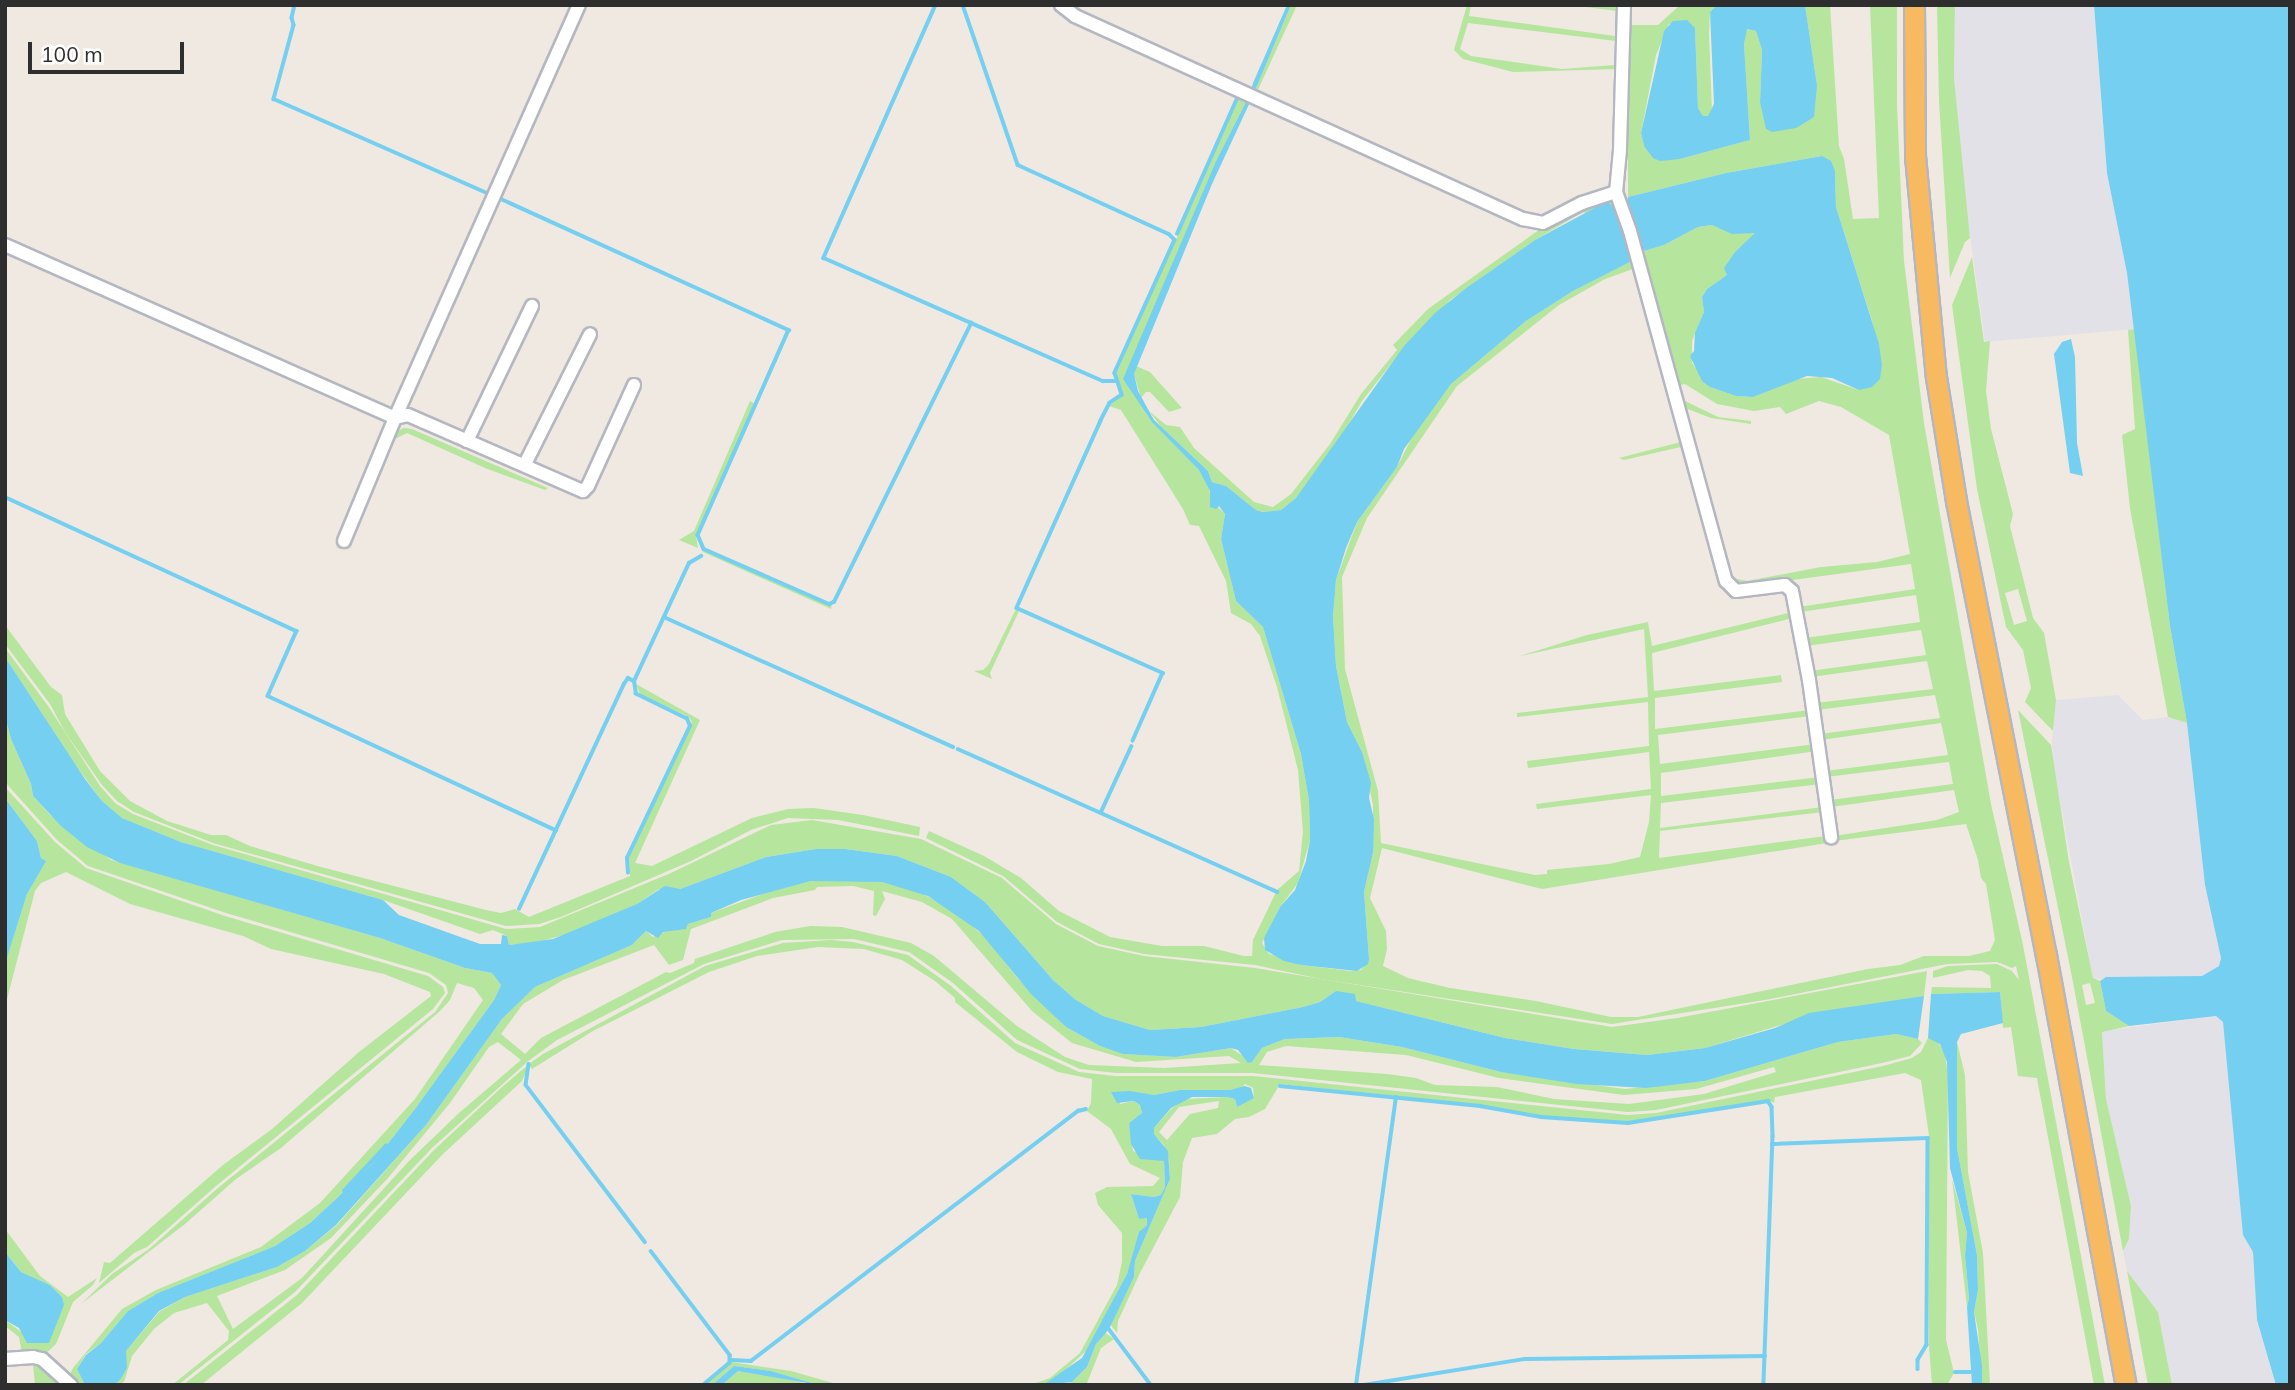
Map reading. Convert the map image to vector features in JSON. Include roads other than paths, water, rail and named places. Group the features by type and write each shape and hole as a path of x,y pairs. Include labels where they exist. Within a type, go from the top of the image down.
{"highway":[{"path":"1914,5 1915,156 1936,377 1956,501 2043,941 2126,1385"}],"street":[{"path":"344,541 395,418 579,5"},
{"path":"1061,5 1075,16 1523,219 1542,223 1582,203 1616,192"},
{"path":"1624,5 1620,150 1616,192 1630,231 1726,581 1736,591 1785,585 1792,592 1810,680 1831,837"},
{"path":"5,245 395,418 408,415 583,491 588,486 634,385"},
{"path":"467,441 532,306"},
{"path":"526,464 590,334"},
{"path":"5,1359 42,1359 71,1385"}],"water":[{"path":"1287,5 1291,5 1254,93 1251,91 1253,83"},
{"path":"1717,5 1805,5 1817,85 1814,117 1796,128 1772,132 1766,129 1760,102 1762,50 1756,31 1747,29 1744,44 1750,140 1680,159 1660,161 1653,158 1644,146 1641,133 1664,31 1673,21 1687,20 1695,28 1698,108 1703,116 1708,116 1714,104 1710,12"},
{"path":"2094,5 2290,5 2290,1385 2276,1385 2257,1320 2253,1252 2243,1235 2223,1022 2216,1016 2129,1026 2106,1011 2100,981 2106,977 2202,976 2219,966 2221,958 2205,885 2187,723 2170,626 2127,273 2107,173"},
{"path":"1248,98 1251,100 1212,184 1134,374 1138,391 1154,420 1208,471 1212,482 1226,486 1256,510 1281,510 1296,498 1404,346 1435,313 1535,240 1602,204 1609,203 1617,210 1629,251 1630,262 1573,291 1526,321 1451,384 1404,449 1397,467 1357,522 1346,548 1336,580 1333,617 1336,666 1347,722 1362,752 1371,783 1369,798 1374,819 1373,853 1364,892 1369,959 1368,964 1357,971 1301,965 1284,961 1265,950 1264,938 1280,907 1295,890 1306,861 1310,840 1309,801 1301,754 1263,627 1236,601 1221,539 1225,514 1219,506 1216,509 1210,507 1210,491 1199,470 1152,422 1123,379 1216,161"},
{"path":"1822,156 1831,161 1835,171 1836,207 1879,344 1882,365 1880,379 1872,387 1859,390 1832,378 1807,376 1753,397 1736,396 1710,387 1702,381 1690,356 1694,351 1695,333 1704,312 1702,297 1707,289 1727,275 1724,268 1735,252 1755,233 1732,234 1712,225 1698,227 1664,245 1644,251 1627,205 1628,197 1726,173"},
{"path":"2071,339 2075,357 2077,443 2083,476 2070,473 2054,354 2062,342"},
{"path":"5,657 85,779 102,801 122,818 181,842 383,900 399,915 480,944 501,944 502,935 507,936 509,945 553,939 637,904 665,886 680,889 766,857 816,849 845,849 897,856 951,877 985,902 1053,980 1076,1000 1103,1016 1150,1030 1201,1027 1303,1007 1320,1002 1336,991 1355,994 1356,1001 1505,1038 1574,1049 1647,1055 1705,1048 1775,1028 1809,1013 1924,996 1918,1039 1896,1034 1838,1042 1705,1081 1646,1088 1577,1084 1501,1072 1402,1047 1339,1037 1285,1039 1262,1048 1252,1062 1248,1063 1238,1050 1231,1048 1176,1057 1123,1054 1100,1046 1066,1027 1031,994 979,931 928,896 882,882 811,881 741,900 711,913 711,917 688,924 686,929 663,932 658,938 646,931 632,945 535,987 502,1019 426,1125 336,1225 305,1251 277,1267 185,1297 159,1311 126,1351 127,1368 120,1380 114,1385 85,1385 77,1369 86,1355 101,1343 128,1311 158,1293 275,1246 310,1223 336,1199 372,1164 415,1109 494,1000 501,985 492,973 465,968 380,938 120,863 87,847 61,826 33,796 5,716"},
{"path":"5,798 37,841 41,858 46,861 27,894 5,964"},
{"path":"2000,992 2003,1023 1961,1034 1957,1042 1957,1148 1977,1255 1978,1290 1974,1312 1982,1366 1982,1385 1972,1385 1965,1256 1967,1233 1950,1168 1947,1062 1940,1044 1928,1038 1931,994"},
{"path":"1245,1086 1251,1088 1254,1098 1237,1107 1235,1099 1227,1097 1192,1097 1171,1108 1154,1128 1154,1134 1168,1151 1170,1179 1135,1261 1134,1277 1109,1329 1096,1344 1087,1367 1072,1382 1043,1385 1082,1358 1127,1274 1139,1232 1147,1225 1147,1218 1139,1219 1131,1194 1154,1197 1161,1195 1165,1187 1164,1161 1140,1159 1131,1144 1129,1123 1142,1113 1140,1105 1134,1101 1117,1103 1111,1092 1130,1091 1154,1095 1180,1090 1230,1090"},
{"path":"5,1252 21,1272 50,1285 62,1297 64,1305 49,1343 27,1343 19,1328 5,1320"},
{"path":"734,1366 771,1371 819,1385 738,1371 722,1385 712,1385"}],"waterway":[{"path":"295,5 292,18 294,25 274,99 489,194"},
{"path":"936,5 824,258 1103,381 1116,381"},
{"path":"963,5 1018,165 1169,234 1175,240 1115,373 1122,395 1110,403 1101,421 1017,608 1163,673 1133,741"},
{"path":"1177,234 1239,94"},
{"path":"499,198 789,330 698,535 704,549 829,604 834,602 971,323"},
{"path":"5,497 297,631 268,696 556,830"},
{"path":"628,873 627,858 690,726 687,719 636,694 634,681 689,563 701,556"},
{"path":"664,617 953,747"},
{"path":"519,909 624,684 628,678 634,681"},
{"path":"1101,812 1131,747"},
{"path":"958,749 1277,892"},
{"path":"529,1064 526,1085 645,1242"},
{"path":"1280,1086 1480,1106 1541,1117 1628,1123 1768,1101 1772,1107 1773,1136 1764,1385"},
{"path":"1356,1385 1396,1098"},
{"path":"731,1360 751,1361 1078,1111 1086,1109"},
{"path":"1772,1144 1928,1138 1927,1345 1918,1360 1918,1369"},
{"path":"344,1191 386,1146"},
{"path":"651,1251 730,1355 730,1363 704,1385"},
{"path":"1109,1329 1151,1385"},
{"path":"1364,1385 1525,1359 1765,1356"},
{"path":"1955,1372 1970,1372"}]}
